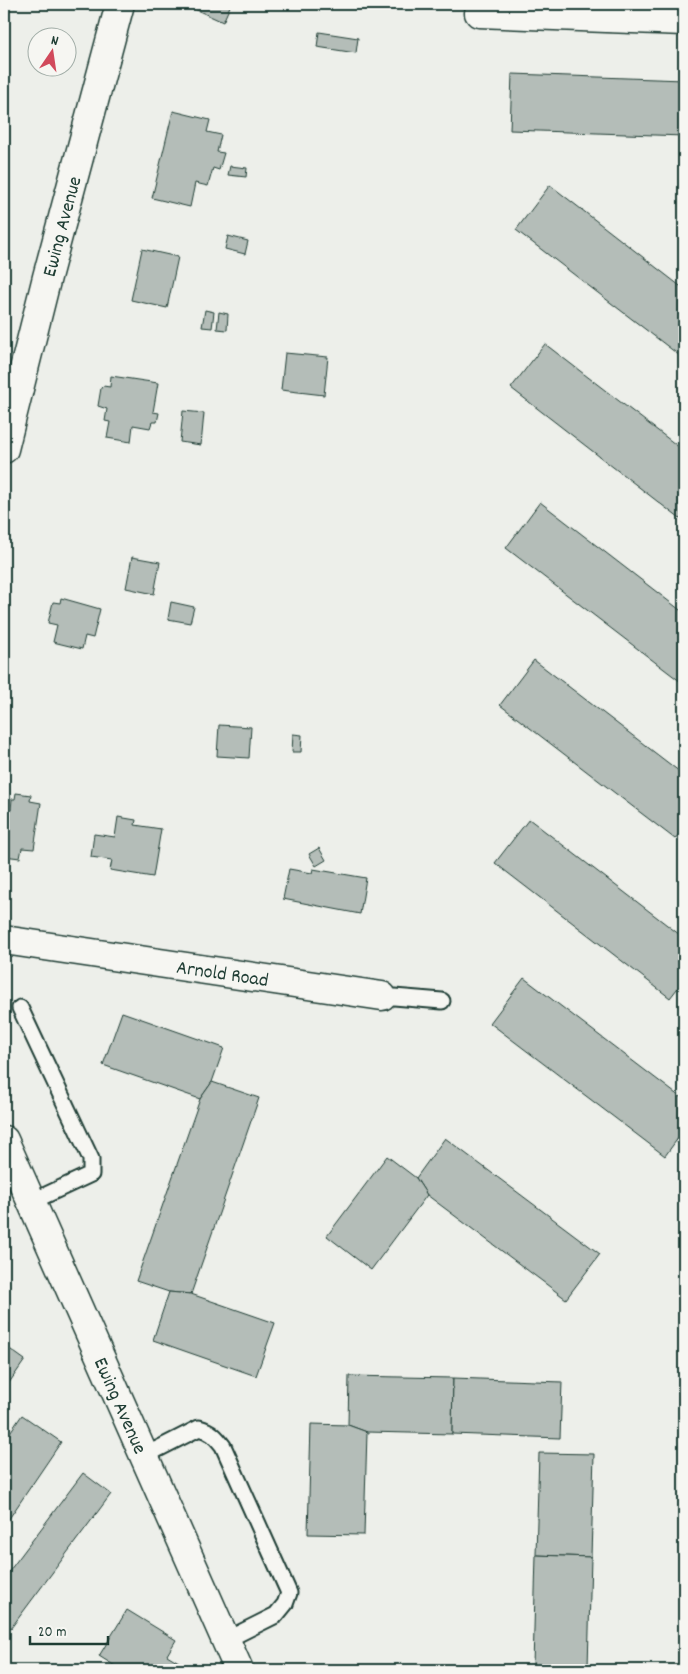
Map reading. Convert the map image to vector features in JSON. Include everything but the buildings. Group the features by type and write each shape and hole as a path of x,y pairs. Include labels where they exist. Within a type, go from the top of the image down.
{"street":[{"name":"Ewing Avenue","path":"4,449 47,277 120,4"},
{"path":"479,13 684,22"},
{"name":"Arnold Road","path":"4,940 382,996"},
{"name":"Ewing Avenue","path":"4,1140 239,1670"}],"lane":[{"name":"Arnold Road","path":"382,996 442,1001"},
{"path":"20,1008 91,1159 90,1174 31,1202"},
{"path":"144,1456 199,1428 208,1430 216,1437 223,1446 289,1593 285,1604 276,1615 226,1640"}]}
